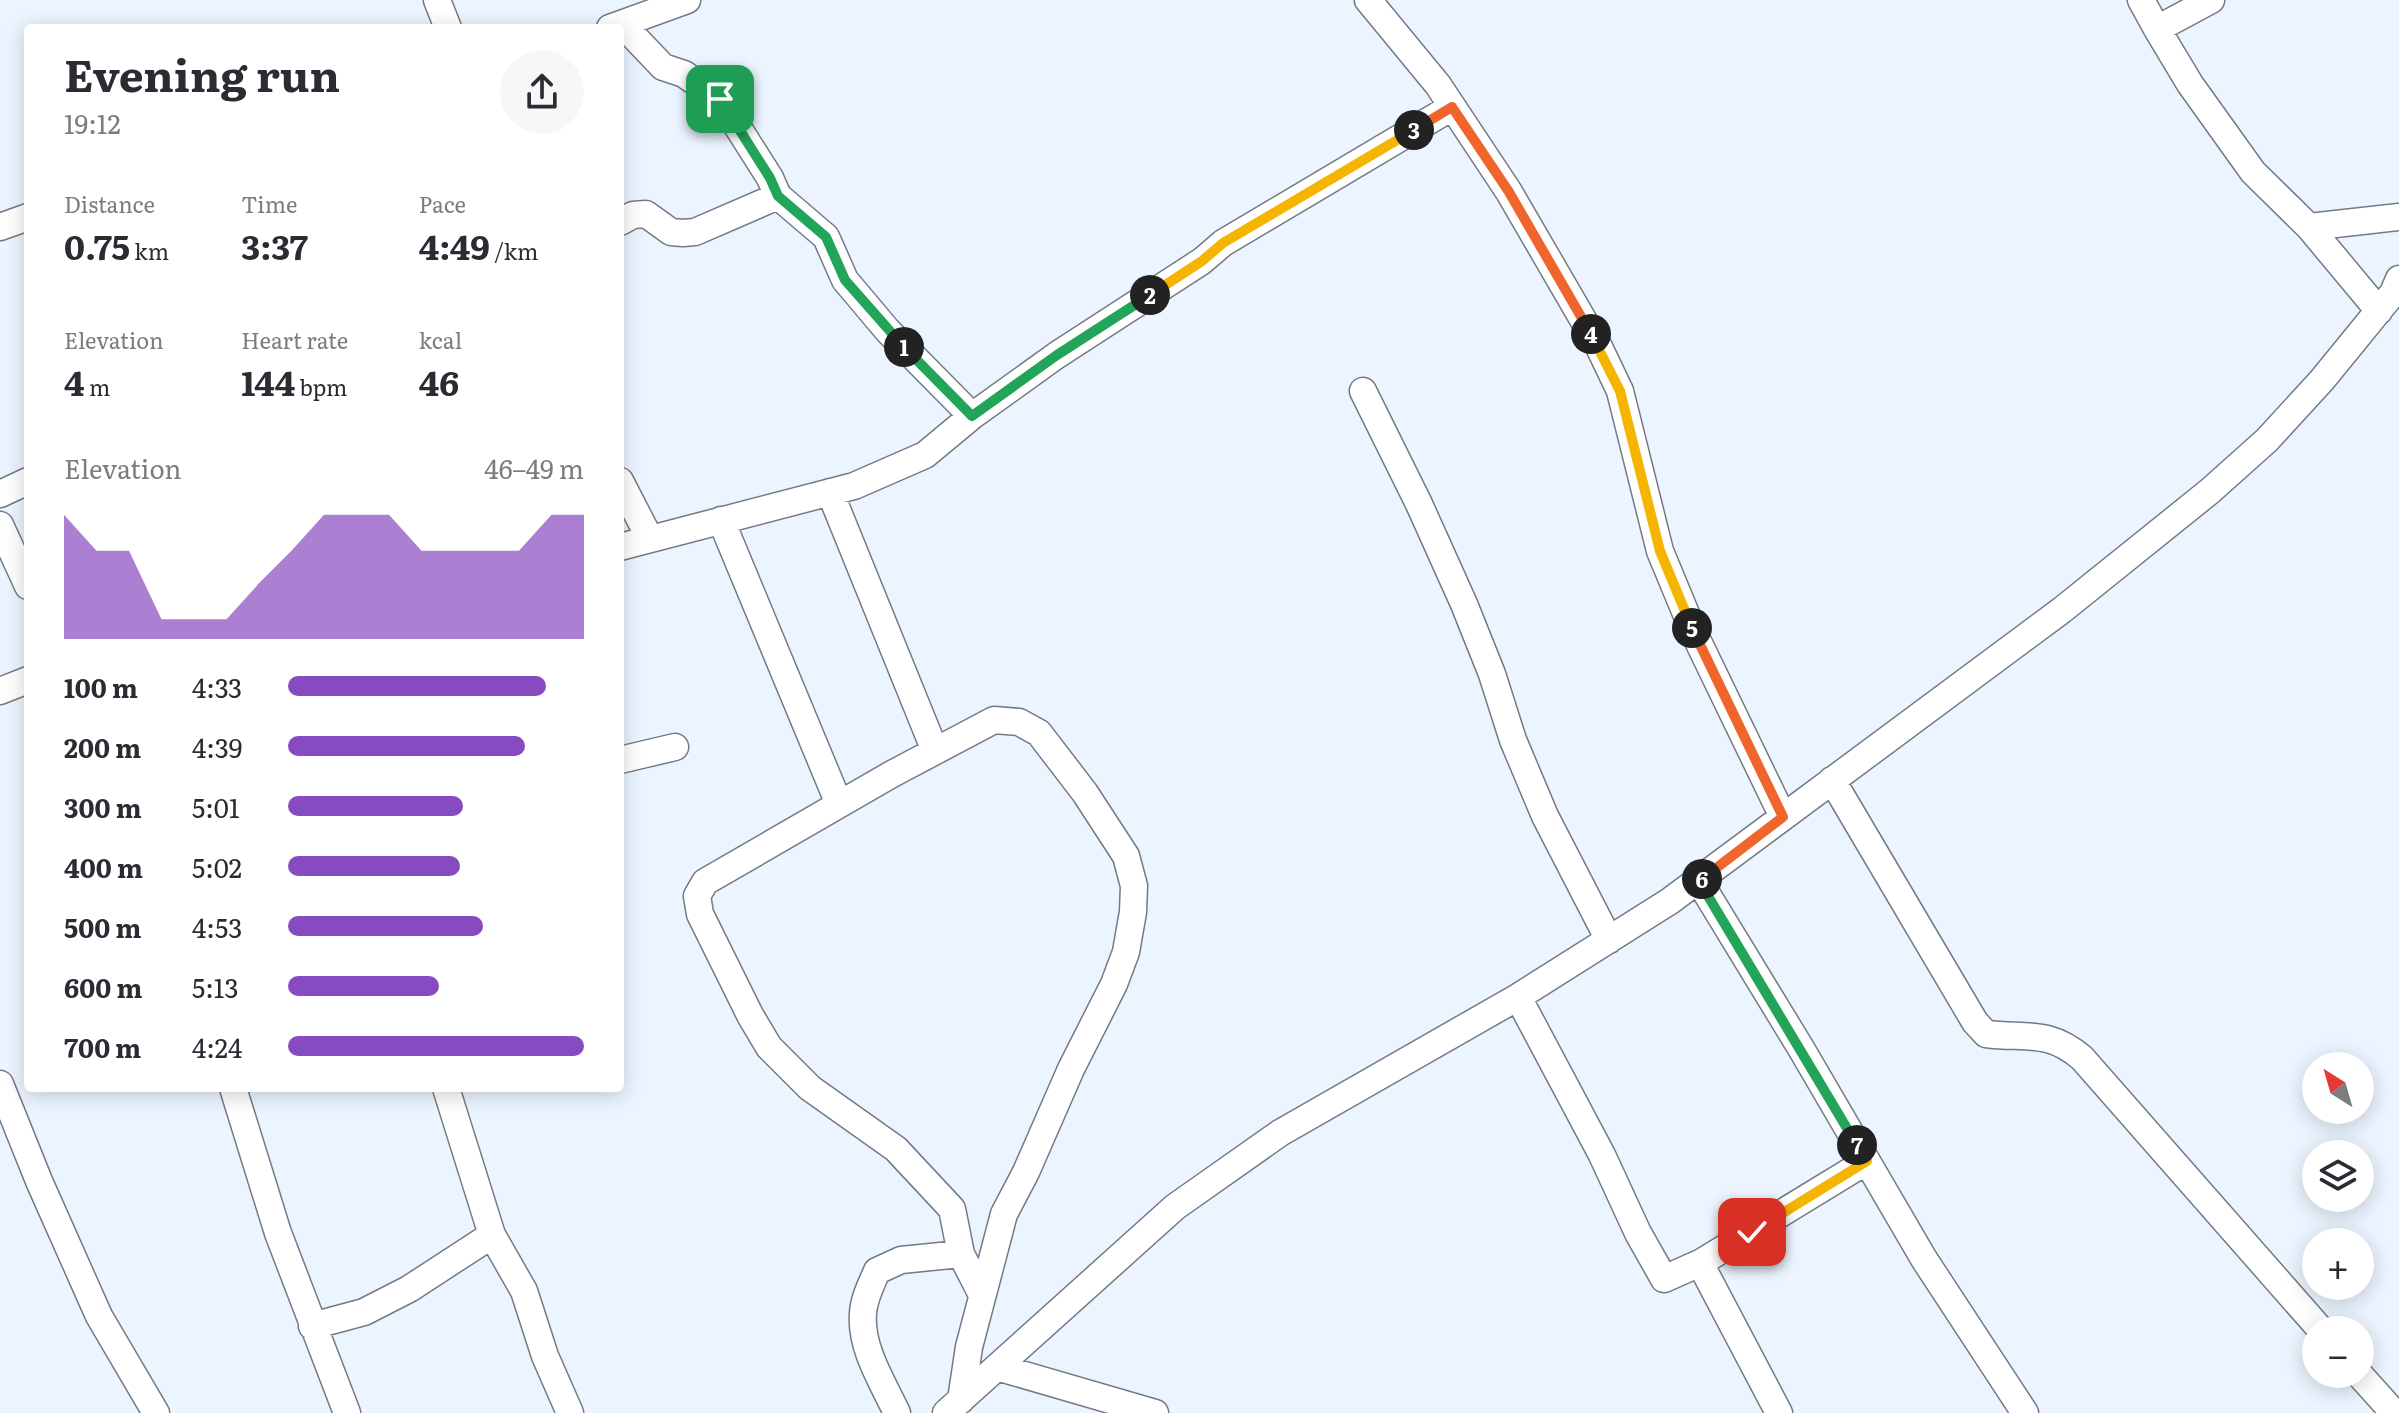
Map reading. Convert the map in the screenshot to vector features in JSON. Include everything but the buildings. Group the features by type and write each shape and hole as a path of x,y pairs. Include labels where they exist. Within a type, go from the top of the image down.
{"street":[{"path":"437,0 446,24"},
{"path":"621,24 687,0"},
{"path":"1368,0 1452,107 1509,192 1599,347 1620,391 1660,551 1694,633 1783,817"},
{"path":"2141,0 2181,72 2253,172 2309,227 2379,311"},
{"path":"2157,29 2211,0"},
{"path":"624,33 663,67 684,74 720,99 778,196 826,237 845,280 888,331 972,416"},
{"path":"624,546 854,486 925,455 972,416 1057,355 1202,261 1223,243 1452,107"},
{"path":"624,220 646,214 671,232 695,232 778,196"},
{"path":"2309,227 2399,217"},
{"path":"0,227 24,218"},
{"path":"954,1407 1175,1207 1280,1133 1518,997 1699,881 2062,610 2210,491 2276,430 2379,311 2399,279"},
{"path":"1363,391 1464,604 1492,674 1513,740 1545,816 1609,940"},
{"path":"0,494 24,483"},
{"path":"624,489 650,539"},
{"path":"830,492 935,751"},
{"path":"721,520 839,804"},
{"path":"0,525 24,577"},
{"path":"0,691 24,682"},
{"path":"954,1407 1004,1214 1114,984 1126,952 1133,912 1134,886 1126,856 1085,793 1039,733 1019,722 994,720 839,804 705,882 697,896 700,914 769,1047 810,1088 896,1149 952,1209 961,1254 982,1295"},
{"path":"624,759 675,747"},
{"path":"1832,780 1975,1022 1986,1034 2032,1034 2051,1038 2075,1052 2309,1316"},
{"path":"1699,881 1924,1259 2025,1413"},
{"path":"1518,997 1664,1279 1700,1263 1867,1161"},
{"path":"0,1084 99,1316 156,1413"},
{"path":"234,1092 278,1233 340,1411"},
{"path":"447,1092 492,1235 524,1291 545,1356 570,1413"},
{"path":"312,1326 364,1312 409,1289 492,1235"},
{"path":"897,1413 866,1345 862,1314 866,1296 877,1271 901,1260 961,1254"},
{"path":"1700,1263 1779,1413"},
{"path":"997,1367 1155,1413"},
{"path":"2372,1388 2394,1413"}],"route":[{"path":"720,99 778,196 826,237 845,280 888,331 972,416 1057,355 1202,261 1223,243 1452,107 1509,192 1599,347 1620,391 1660,551 1694,633 1783,817 1699,881 1867,1161 1752,1232"}]}
